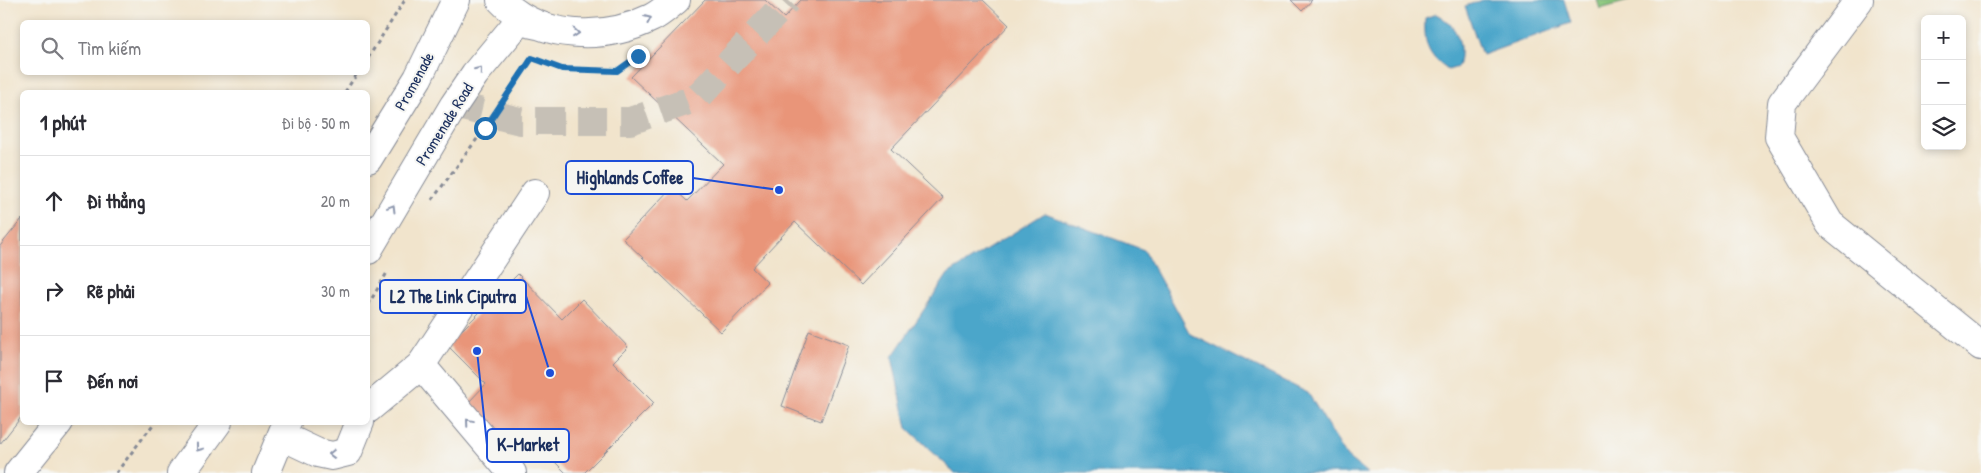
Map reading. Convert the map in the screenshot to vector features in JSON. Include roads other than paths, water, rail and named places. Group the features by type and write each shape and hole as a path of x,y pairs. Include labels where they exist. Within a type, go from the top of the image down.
{"street":[{"name":"Promenade","path":"370,156 418,78 456,0"},
{"path":"501,0 508,8 538,25 576,34 616,32 652,18 676,0"},
{"path":"1859,0 1782,103 1779,137 1830,224 1981,346"},
{"name":"Promenade Road","path":"370,247 454,105 476,74 519,21 538,25"},
{"path":"370,407 421,365 535,194"},
{"path":"421,365 512,473"},
{"path":"18,473 57,425"},
{"path":"181,473 216,425"},
{"path":"272,471 284,430 318,453 332,456 348,452 359,425"}],"water":[{"path":"1483,0 1564,0 1571,23 1482,55 1465,6"},
{"path":"1436,14 1450,24 1458,36 1460,59 1458,67 1448,70 1435,59 1428,48 1425,35 1425,18"},
{"path":"1045,213 1144,250 1190,334 1308,393 1347,457 1367,473 955,473 907,428 892,357 948,274"}],"tunnel":[{"path":"454,105 520,121 630,121 697,98 788,0"}],"place":[{"name":"Highlands Coffee","path":"779,190"},
{"name":"K-Market","path":"477,351"},
{"name":"L2 The Link Ciputra","path":"550,373"}]}
